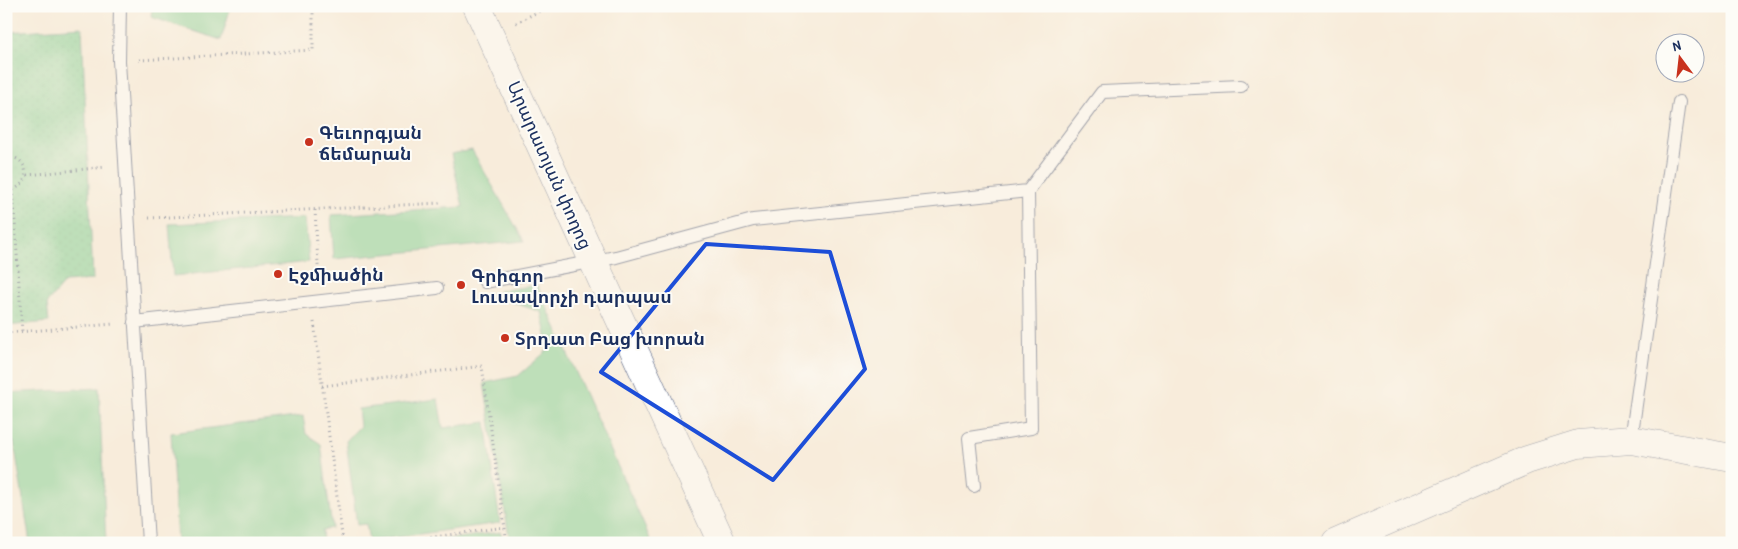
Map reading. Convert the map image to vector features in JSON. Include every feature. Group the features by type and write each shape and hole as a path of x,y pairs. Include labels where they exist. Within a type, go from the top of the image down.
{"main road":[{"name":"Արարատյան փողոց","path":"477,6 722,543"},
{"path":"1336,543 1527,460 1578,444 1630,440 1732,458"}],"lane":[{"path":"120,6 118,61 148,543"},
{"path":"974,486 969,438 1031,428 1028,191 1102,92 1240,86"},
{"path":"1630,440 1679,102"},
{"path":"485,282 616,257 753,220 1028,191"},
{"path":"134,322 437,288"}],"path":[{"path":"118,61 313,50 312,6"},
{"path":"491,36 549,6"},
{"path":"6,122 8,157 20,160 24,164 27,176 22,185 13,190 6,190"},
{"path":"27,176 125,165"},
{"path":"13,190 22,332"},
{"path":"128,219 441,203"},
{"path":"315,210 315,301 322,386 343,543"},
{"path":"6,333 134,322"},
{"path":"322,386 482,366 508,543"},
{"path":"391,543 505,527"}],"highlighted area":[{"path":"706,244 830,252 865,369 773,480 601,372"}],"green space":[{"path":"152,6 231,6 221,40 151,17"},
{"path":"82,27 93,280 65,282 47,303 49,322 6,326 6,32"},
{"path":"472,150 524,241 334,259 331,215 463,207 451,154"},
{"path":"305,218 309,262 173,276 169,224"},
{"path":"537,285 652,543 510,543 484,383 518,376 549,349 541,312 500,298 498,291"},
{"path":"99,388 106,543 30,543 14,442 6,441 6,393"},
{"path":"438,399 443,428 486,422 500,523 369,541 366,524 357,525 346,441 360,426 358,409"},
{"path":"303,416 306,434 321,444 332,528 322,530 323,543 177,543 171,433"},
{"path":"501,532 502,543 421,543"}],"place":[{"name":"Գեւորգյան ճեմարան","path":"309,142"},
{"name":"Էջմիածին","path":"278,274"},
{"name":"Գրիգոր Լուսավորչի դարպաս","path":"461,285"},
{"name":"Տրդատ Բաց խորան","path":"505,338"}]}
